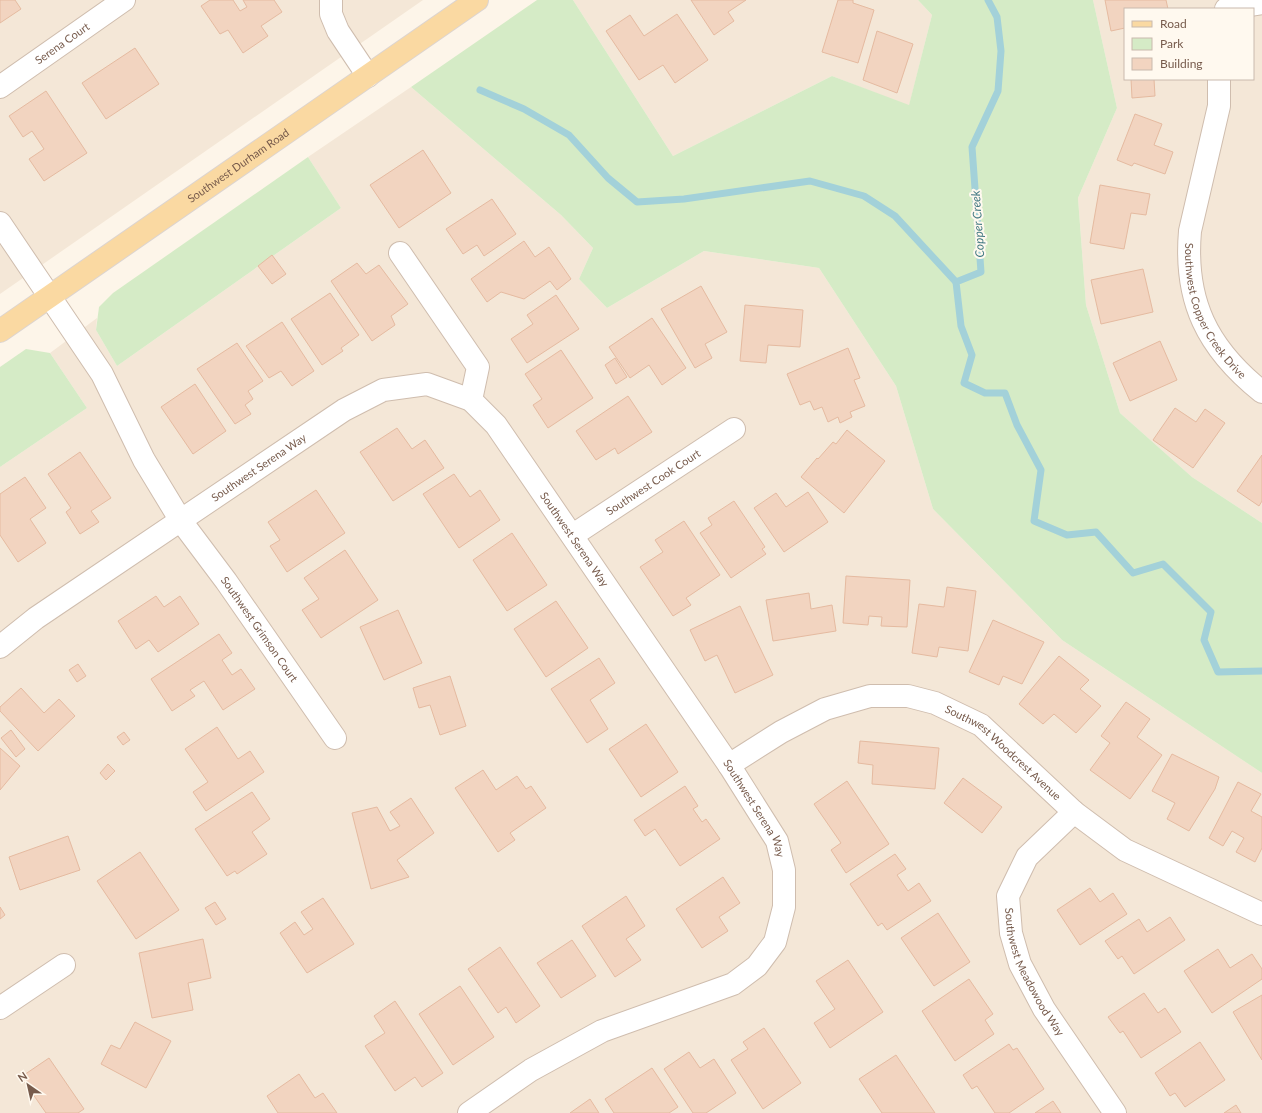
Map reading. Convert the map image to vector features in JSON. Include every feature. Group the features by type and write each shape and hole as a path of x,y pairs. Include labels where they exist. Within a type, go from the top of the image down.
{"main road":[{"name":"Southwest Durham Road","path":"0,331 477,0"}],"street":[{"name":"Serena Court","path":"0,87 124,0"},
{"path":"331,0 331,14 338,31 368,76"},
{"path":"1232,8 1262,3"},
{"name":"Southwest Copper Creek Drive","path":"1219,80 1219,106 1190,231 1188,252 1190,272 1198,313 1208,333 1236,368 1262,392"},
{"path":"0,223 102,374 144,460 181,521"},
{"path":"400,253 478,367 471,400"},
{"name":"Southwest Serena Way","path":"0,647 36,618 344,410 383,390 427,384 471,400 496,425 573,535 729,765 777,841 784,870 784,907 775,942 757,966 733,984 602,1031 531,1070 469,1113"},
{"name":"Southwest Cook Court","path":"573,535 734,429"},
{"name":"Southwest Grimson Court","path":"181,521 226,581 336,738"},
{"name":"Southwest Woodcrest Avenue","path":"729,765 781,732 825,709 870,696 908,696 935,703 981,725 1074,812 1124,850 1262,914"},
{"name":"Southwest Meadowood Way","path":"1074,812 1027,858 1008,896 1011,933 1020,964 1044,1009 1115,1113"},
{"path":"0,1008 64,965"}],"shaded area":[{"path":"0,0 423,0 0,294"},
{"path":"573,0 918,0 932,15 909,106 832,76 673,156"},
{"path":"1093,0 1262,0 1262,523 1192,477 1120,413 1086,305 1078,198 1117,108"},
{"path":"411,87 561,215 593,248 579,279 607,308 704,251 819,268 896,386 933,509 1062,640 1262,773 1262,1113 0,1113 0,467 87,408 50,353 97,318 96,330 117,366 341,208 308,157"}],"green space":[{"path":"537,0 573,0 673,156 832,76 909,105 932,15 918,0 1093,0 1117,108 1078,198 1086,305 1120,413 1192,477 1262,523 1262,773 1062,640 933,509 896,386 819,268 704,251 607,308 579,279 593,248 561,215 411,87"},
{"path":"308,157 341,208 117,366 96,330 99,307 113,293"},
{"path":"26,349 50,353 87,408 0,467 0,367"}],"building":[{"path":"0,0 15,0 21,9 0,23"},
{"path":"210,0 233,0 240,11 247,7 243,0 274,0 282,12 261,26 268,36 243,53 228,30 220,34 201,6"},
{"path":"691,0 746,0 728,12 734,21 714,35"},
{"path":"838,0 853,0 853,3 874,10 858,63 822,52"},
{"path":"1105,0 1166,0 1168,8 1124,8 1124,28 1111,31"},
{"path":"677,14 708,60 675,83 663,65 639,80 606,31 630,15 644,36"},
{"path":"877,31 913,44 897,93 863,80"},
{"path":"135,48 159,84 106,119 82,83"},
{"path":"1131,80 1154,80 1155,96 1132,98"},
{"path":"46,91 87,153 44,181 29,159 44,149 32,131 23,137 9,116"},
{"path":"1135,114 1162,124 1154,145 1173,152 1165,174 1134,163 1132,166 1117,160"},
{"path":"423,150 451,193 399,228 370,185"},
{"path":"1100,185 1150,194 1146,215 1131,213 1124,249 1090,243"},
{"path":"492,199 516,234 484,256 477,245 463,254 446,229"},
{"path":"524,241 535,257 549,247 571,279 557,290 550,281 524,299 501,292 487,302 471,279"},
{"path":"272,255 286,274 272,284 258,266"},
{"path":"357,263 366,274 379,265 408,304 391,316 395,325 372,341 331,281"},
{"path":"1143,269 1153,312 1101,324 1091,280"},
{"path":"701,286 727,332 705,344 712,358 695,368 661,309"},
{"path":"330,293 359,335 341,348 343,351 322,365 291,319"},
{"path":"556,295 579,329 527,363 511,339 533,324 527,315"},
{"path":"745,305 803,310 800,347 768,345 766,363 740,361"},
{"path":"652,318 686,368 662,385 649,365 630,378 609,347"},
{"path":"282,322 314,371 292,386 281,371 269,378 246,346"},
{"path":"1160,341 1177,380 1130,401 1113,363"},
{"path":"237,343 263,381 248,391 253,399 245,405 251,414 235,424 197,369"},
{"path":"848,348 860,378 854,380 865,406 850,412 852,417 840,423 838,417 828,422 822,407 814,410 810,401 800,405 787,374"},
{"path":"561,350 593,398 548,428 533,405 542,399 525,374"},
{"path":"615,358 627,377 616,384 605,365"},
{"path":"195,384 226,431 193,454 161,407"},
{"path":"628,396 652,432 618,454 615,448 596,460 576,431"},
{"path":"1175,408 1196,422 1205,409 1225,423 1193,468 1153,440"},
{"path":"397,428 412,449 425,440 444,468 393,501 360,452"},
{"path":"847,430 885,461 844,513 801,477 833,442 836,444"},
{"path":"80,452 111,498 91,511 99,522 80,534 66,512 71,508 48,474"},
{"path":"1262,455 1262,501 1259,506 1237,491"},
{"path":"454,474 470,497 480,490 500,520 459,548 423,494"},
{"path":"25,477 46,508 30,519 46,543 18,562 0,535 0,494"},
{"path":"316,490 345,533 287,572 270,546 280,540 268,522"},
{"path":"808,492 828,522 784,552 754,508 776,493 786,507"},
{"path":"734,501 765,547 762,549 766,554 731,578 700,533 712,525 708,518"},
{"path":"684,521 720,575 686,598 691,605 673,616 640,567 663,552 655,540"},
{"path":"512,533 547,585 507,611 473,560"},
{"path":"345,550 378,600 321,638 302,610 319,599 304,578"},
{"path":"846,576 910,580 907,627 881,626 882,617 869,616 868,625 843,623"},
{"path":"947,587 976,591 968,651 939,647 937,657 912,653 919,604 944,607"},
{"path":"809,593 811,609 832,605 836,631 773,641 766,600"},
{"path":"156,596 164,607 180,596 199,624 158,652 149,640 136,649 118,621"},
{"path":"556,601 588,648 546,677 514,629"},
{"path":"740,606 773,675 735,693 717,655 705,661 690,630"},
{"path":"398,610 422,663 384,680 360,627"},
{"path":"993,620 1044,642 1022,684 1003,676 999,685 969,672"},
{"path":"219,634 232,653 222,660 232,675 241,669 255,689 223,710 204,681 190,690 195,696 172,711 151,679"},
{"path":"1059,656 1089,680 1080,689 1101,706 1076,733 1054,714 1043,724 1019,704"},
{"path":"599,658 615,683 590,700 608,729 587,743 551,689"},
{"path":"78,664 86,676 77,682 69,670"},
{"path":"450,676 466,726 440,735 430,705 419,708 413,688"},
{"path":"21,688 44,713 59,699 75,716 38,751 0,711 0,707"},
{"path":"1126,702 1150,719 1137,737 1162,755 1130,799 1090,770 1110,743 1101,736"},
{"path":"646,724 678,772 641,797 609,749"},
{"path":"217,727 238,759 250,751 264,772 206,811 193,792 208,782 185,749"},
{"path":"11,730 25,749 16,757 1,738"},
{"path":"124,732 130,740 123,745 117,737"},
{"path":"860,741 939,748 935,789 872,784 873,765 858,763"},
{"path":"0,748 20,766 0,790"},
{"path":"1172,754 1219,777 1215,789 1189,831 1167,819 1175,803 1152,791"},
{"path":"108,764 115,771 106,780 100,773"},
{"path":"483,770 496,790 517,776 526,789 531,786 546,808 510,833 515,840 498,852 455,788"},
{"path":"963,778 1002,807 982,833 944,803"},
{"path":"847,781 889,844 846,873 831,850 841,843 814,804"},
{"path":"1238,782 1261,794 1251,811 1262,817 1262,848 1255,862 1236,852 1244,838 1232,831 1223,846 1209,838"},
{"path":"685,786 698,806 693,809 702,822 706,819 720,839 680,866 655,829 645,836 634,820"},
{"path":"252,792 270,819 252,832 267,854 237,874 235,871 227,876 195,829"},
{"path":"411,798 434,833 397,860 409,877 371,889 352,813 377,807 390,831 400,826 390,812"},
{"path":"68,836 80,870 20,890 9,857"},
{"path":"140,852 179,910 136,939 97,881"},
{"path":"895,854 906,869 897,875 908,891 919,883 931,901 887,930 882,923 878,926 850,884"},
{"path":"723,877 740,903 719,917 728,931 702,948 676,909"},
{"path":"1090,888 1100,902 1113,893 1127,914 1080,945 1057,910"},
{"path":"626,896 645,926 626,939 641,960 615,977 582,926"},
{"path":"323,898 354,944 307,973 280,933 295,922 304,935 313,929 301,912"},
{"path":"215,902 226,919 216,925 205,908"},
{"path":"0,907 5,915 0,919"},
{"path":"938,913 970,962 934,986 901,938"},
{"path":"1170,917 1185,940 1134,974 1122,956 1118,959 1105,941 1139,919 1147,932"},
{"path":"203,939 211,978 188,983 193,1010 152,1018 139,953"},
{"path":"572,940 596,976 561,998 537,963"},
{"path":"500,947 540,1006 516,1023 506,1007 498,1013 468,969"},
{"path":"1218,949 1230,968 1252,954 1262,969 1262,979 1212,1013 1184,971"},
{"path":"848,960 883,1012 830,1048 814,1023 835,1009 816,981"},
{"path":"969,979 993,1014 985,1020 994,1034 955,1061 922,1011"},
{"path":"460,986 494,1037 453,1065 419,1014"},
{"path":"1144,993 1158,1013 1165,1008 1181,1032 1141,1058 1123,1031 1120,1033 1108,1017"},
{"path":"1262,995 1262,1060 1233,1012"},
{"path":"395,1001 443,1073 422,1087 415,1077 395,1091 365,1046 385,1033 374,1016"},
{"path":"135,1022 171,1041 146,1088 101,1064 111,1045 120,1049"},
{"path":"764,1028 801,1083 763,1109 731,1060 748,1049 743,1042"},
{"path":"1200,1042 1225,1080 1185,1107 1175,1093 1170,1096 1155,1073"},
{"path":"1009,1044 1013,1050 1017,1048 1044,1089 1009,1113 995,1113 977,1086 972,1089 963,1075"},
{"path":"689,1052 700,1068 714,1059 736,1093 706,1113 693,1113 664,1069"},
{"path":"896,1055 935,1113 882,1113 859,1079"},
{"path":"49,1058 84,1109 78,1113 46,1113 21,1077"},
{"path":"652,1068 678,1107 669,1113 614,1113 605,1099"},
{"path":"299,1074 315,1098 323,1093 337,1113 278,1113 267,1096"},
{"path":"590,1099 599,1113 570,1113"},
{"path":"1053,1101 1061,1113 1035,1113"},
{"path":"1236,1105 1241,1113 1224,1113"}],"waterway":[{"name":"Copper Creek","path":"988,0 997,17 1001,51 998,91 972,147 981,272 956,282 961,326 972,355 964,383 985,393 1005,393 1017,425 1041,470 1034,521 1067,535 1096,532 1133,573 1163,564 1211,612 1204,640 1218,672 1262,671"},
{"path":"480,90 524,109 569,135 608,178 637,202 684,199 810,181 864,196 895,216 956,282"}]}
